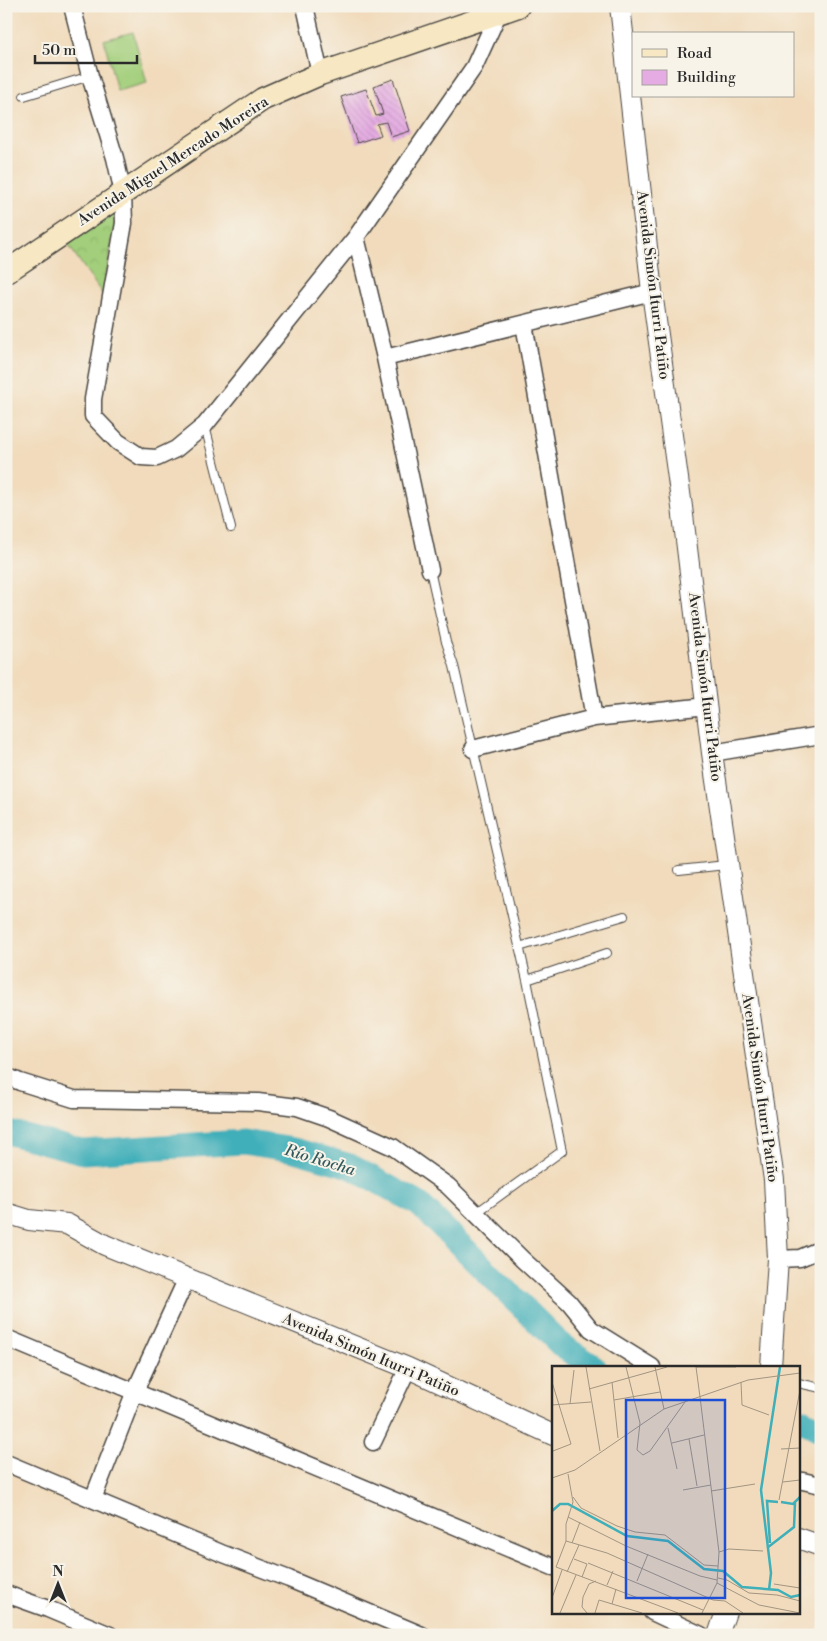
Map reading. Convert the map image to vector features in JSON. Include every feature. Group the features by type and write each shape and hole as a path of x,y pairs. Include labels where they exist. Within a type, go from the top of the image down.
{"main road":[{"name":"Avenida Miguel Mercado Moreira","path":"6,272 264,99 320,74 508,9"}],"street":[{"path":"72,6 123,192 124,223 93,399 93,416 118,442 141,457 157,458 176,449 205,425 356,237 474,67 508,9"},
{"path":"305,6 320,74"},
{"name":"Avenida Simón Iturri Patiño","path":"620,6 652,292 682,507 712,753 774,1180 778,1259 771,1366"},
{"path":"356,237 385,358 430,570"},
{"path":"385,358 652,292"},
{"path":"524,324 594,718"},
{"path":"473,749 594,718 706,706"},
{"path":"712,753 821,735"},
{"path":"6,1076 74,1099 258,1102 297,1107 329,1118 393,1147 448,1186 569,1302 590,1329 650,1366"},
{"name":"Avenida Simón Iturri Patiño","path":"6,1213 29,1220 67,1224 105,1244 408,1368 552,1435"},
{"path":"778,1259 800,1258 821,1249"},
{"path":"93,1499 135,1391 187,1278"},
{"path":"6,1338 552,1567"},
{"path":"373,1442 408,1368"},
{"path":"6,1463 422,1635"},
{"path":"800,1480 821,1485"},
{"path":"800,1539 821,1546"},
{"path":"6,1594 110,1635"},
{"path":"656,1614 701,1635"},
{"path":"718,1635 725,1614"}],"lane":[{"path":"24,96 90,76"},
{"path":"205,425 231,528"},
{"path":"430,570 520,948 562,1151 476,1213"},
{"path":"679,870 728,864"},
{"path":"520,948 624,916"},
{"path":"527,980 607,953"},
{"path":"800,1383 821,1388"}],"green space":[{"path":"133,32 147,83 117,91 104,40"},
{"path":"114,213 116,219 103,295 67,243"}],"building":[{"path":"393,79 410,131 391,137 386,122 377,124 381,135 357,143 341,97 366,89 376,116 383,114 374,86"}],"waterway":[{"name":"Río Rocha","path":"6,1132 83,1152 243,1142 294,1150 350,1166 419,1204 562,1346 592,1366"},
{"name":"Río Rocha","path":"800,1421 804,1421 821,1430"}]}
